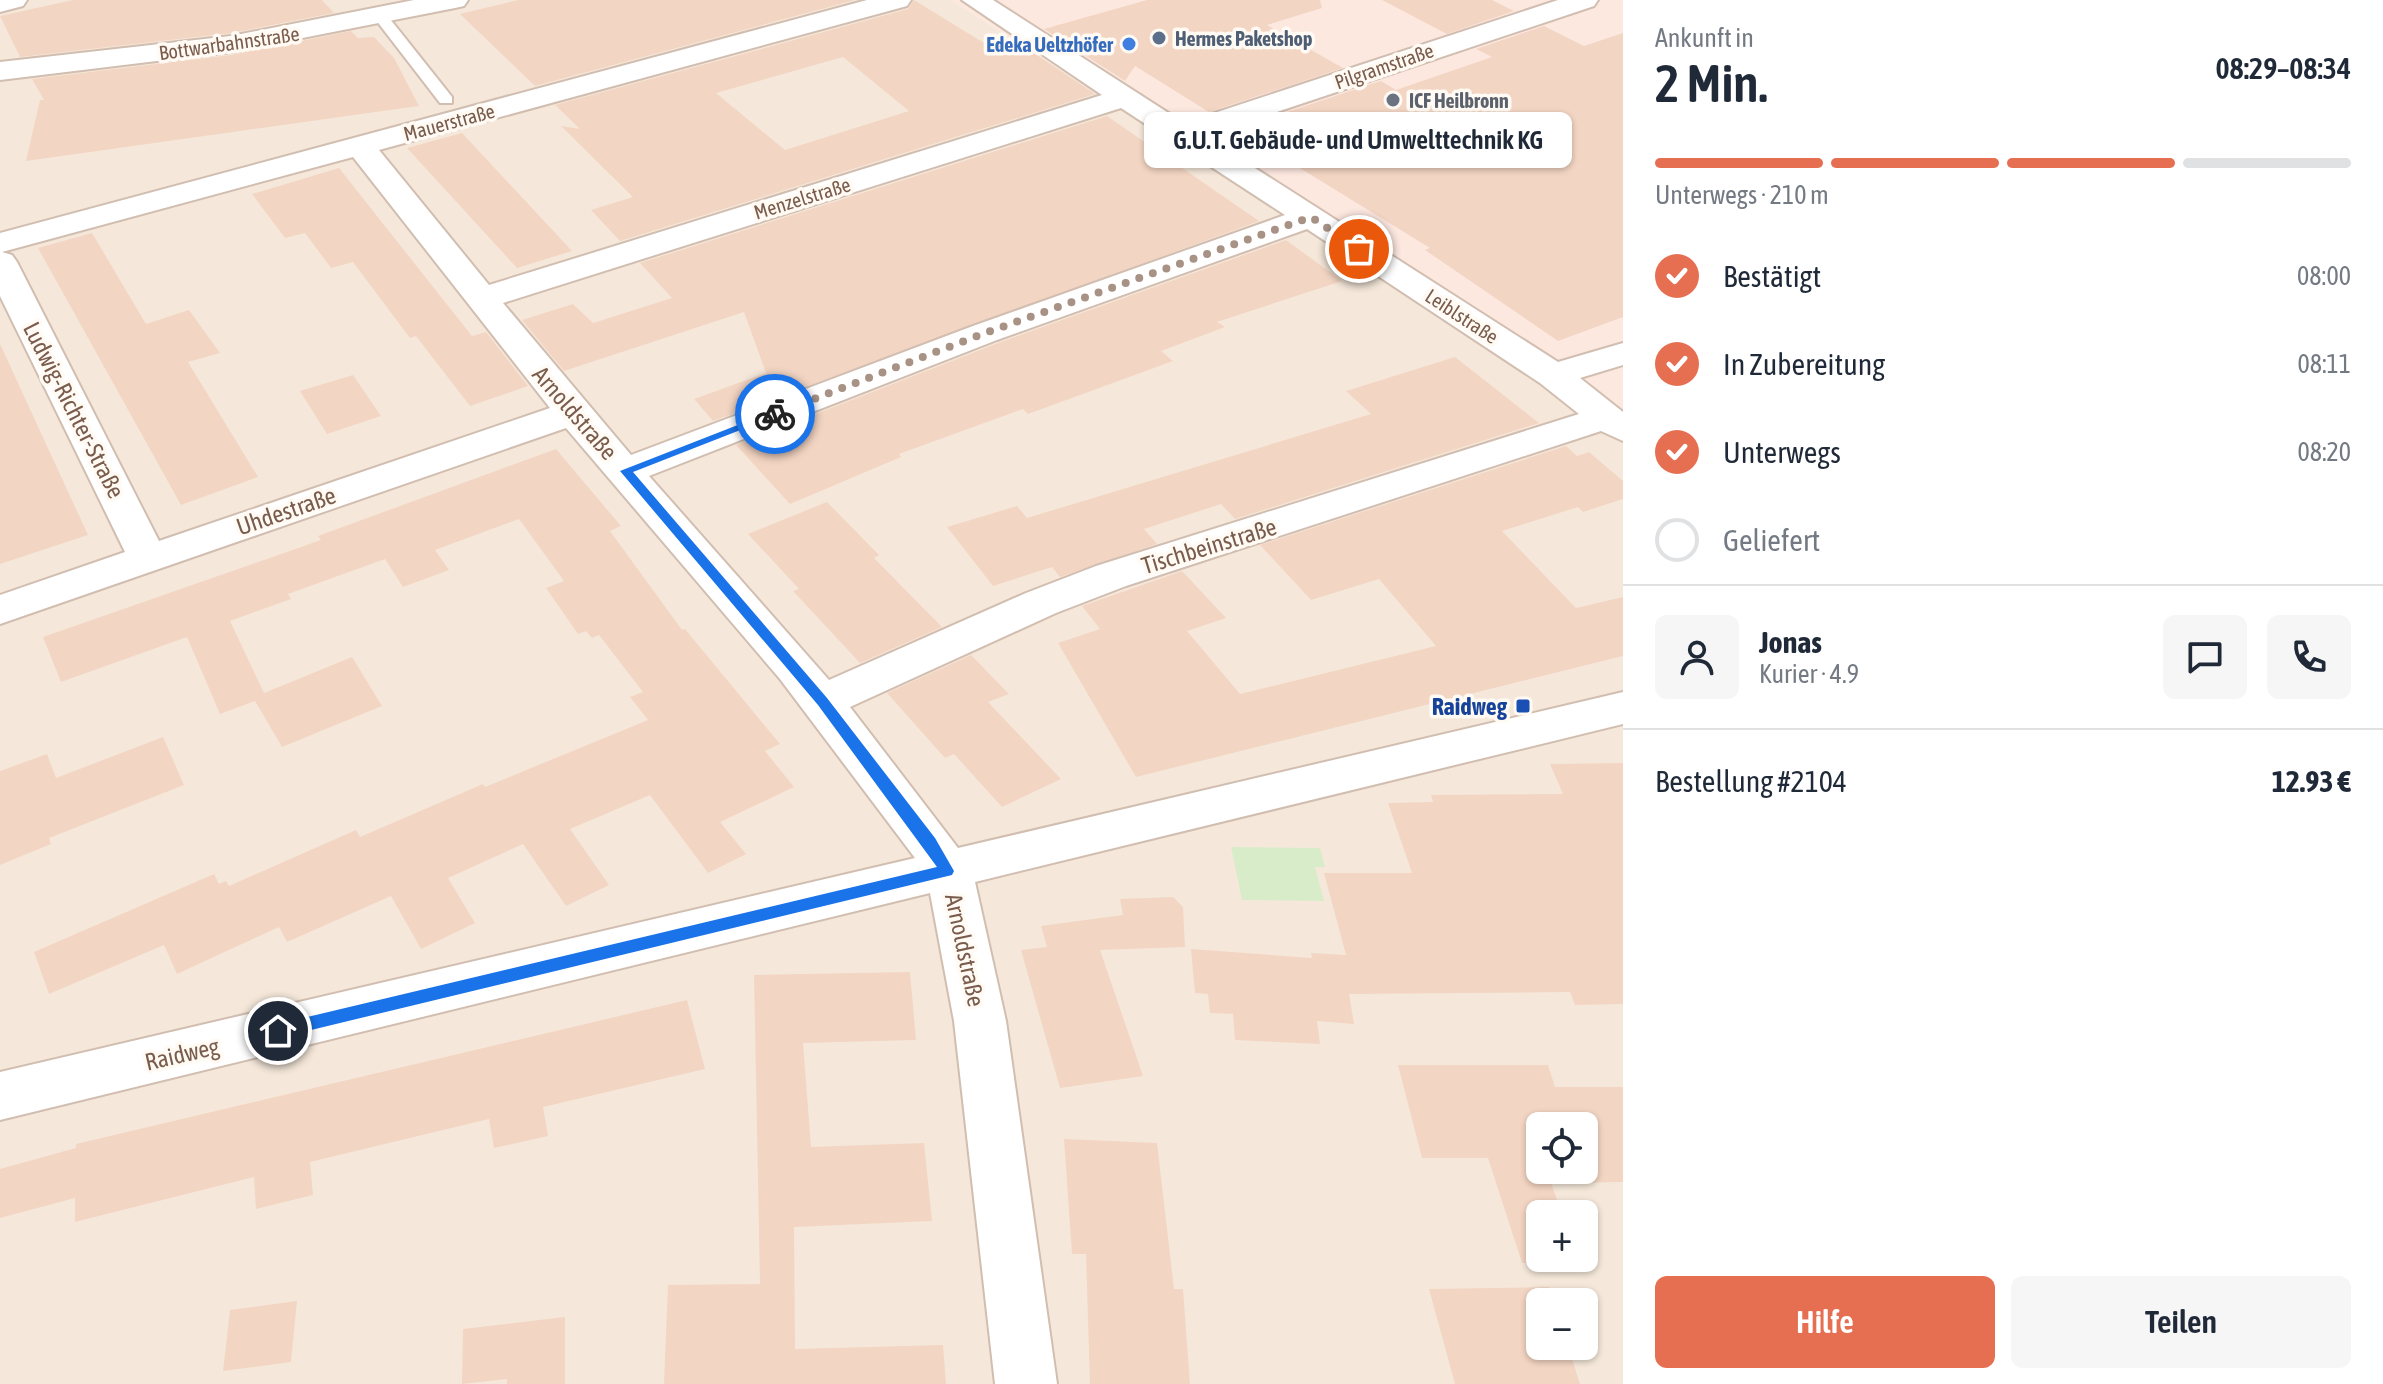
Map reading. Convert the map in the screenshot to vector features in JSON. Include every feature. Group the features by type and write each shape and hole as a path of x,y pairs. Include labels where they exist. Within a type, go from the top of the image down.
{"street":[{"path":"0,4 14,0"},
{"name":"Bottwarbahnstraße","path":"0,71 231,44 381,17 455,0"},
{"name":"Mauerstraße","path":"0,243 898,0"},
{"name":"Leiblstraße","path":"975,0 1553,375 1615,424"},
{"name":"Pilgramstraße","path":"1183,133 1585,0"},
{"name":"Menzelstraße","path":"480,299 1125,97"},
{"name":"Arnoldstraße","path":"360,146 573,413 822,701 930,842 947,871 980,1021 1026,1384"},
{"path":"626,471 985,333 1311,217"},
{"name":"Ludwig-Richter-Straße","path":"0,262 148,558"},
{"path":"1553,375 1623,354"},
{"name":"Uhdestraße","path":"0,610 573,413"},
{"name":"Tischbeinstraße","path":"822,701 1041,603 1111,576 1615,424"},
{"name":"Raidweg","path":"0,1096 1623,708"}],"lane":[{"path":"381,17 446,100"}],"shaded area":[{"path":"0,0 951,0 1559,385 1623,434 1623,1384 0,1384"},
{"path":"951,0 1623,0 1623,434 1559,385"}],"green space":[{"path":"1231,847 1320,848 1325,867 1315,867 1324,901 1242,900"}],"building":[{"path":"73,0 322,0 334,13 231,33 20,57 0,16"},
{"path":"518,0 855,0 535,86 460,14"},
{"path":"914,0 984,43 1012,38 1095,94 620,241 591,210 633,197 561,126 580,129 555,105 908,9","holes":["843,57 909,111 785,150 716,93"]},
{"path":"1147,0 1320,0 1322,8 1267,25 1343,68 1209,112 1135,66 1125,81 1044,29"},
{"path":"1382,0 1492,0 1514,11 1447,34"},
{"path":"1544,26 1584,46 1623,33 1623,317 1558,341 1425,250 1430,248 1236,129 1381,81 1396,90 1492,57 1476,49"},
{"path":"351,31 358,38 374,37 394,58 419,106 26,161 40,100 44,100 32,79 231,55"},
{"path":"1107,116 1259,221 713,421 694,399 766,373 744,312 564,371 522,320 573,304 593,323 672,298 640,263"},
{"path":"462,133 572,251 517,268 407,148"},
{"path":"339,168 472,336 486,332 528,386 470,406 416,336 410,338 353,262 331,268 305,233 285,238 252,194"},
{"path":"92,233 146,324 189,310 220,353 188,362 258,477 181,505 38,248"},
{"path":"1286,240 1342,281 1217,322 1225,327 1161,351 1173,361 1028,414 1023,409 899,454 901,457 790,504 736,445 998,343"},
{"path":"0,344 88,535 0,564"},
{"path":"1455,357 1539,423 1235,519 1221,504 1144,529 1157,544 1060,577 1052,567 993,586 947,527 1017,506 1027,518 1371,414 1346,391"},
{"path":"353,375 381,416 327,434 300,391"},
{"path":"1566,446 1577,456 1589,452 1623,481 1623,499 1583,512 1578,507 1502,531 1576,608 1623,597 1623,656 1136,777 1058,643 1100,629 1082,606 1182,571 1226,618 1187,631 1240,694 1436,646 1379,579 1311,600 1260,545"},
{"path":"556,449 621,526 610,531 682,630 685,629 780,744 765,751 794,787 720,822 746,854 708,873 650,795 570,829 609,885 566,906 523,844 448,878 475,923 421,949 391,896 287,942 279,927 177,974 164,945 49,994 34,952 214,874 219,884 226,881 229,886 356,830 360,837 483,784 485,787 648,720 630,697 643,692 599,635 592,638 586,631 578,634 546,588 564,581 519,519 435,550 449,570 403,587 385,559 288,594 291,599 230,621 264,693 352,657 382,706 282,747 255,701 220,714 187,637 61,682 43,637 321,540 318,536"},
{"path":"827,502 879,555 874,558 942,627 860,663 793,591 799,589 748,534"},
{"path":"971,655 1009,694 988,702 1061,779 1002,807 954,754 945,758 887,693"},
{"path":"163,737 184,785 49,838 51,844 0,865 0,771 47,754 56,778"},
{"path":"1623,763 1623,1004 1575,1005 1570,992 1349,994 1354,1024 1317,1021 1320,1044 1235,1040 1233,1014 1210,1013 1208,994 1195,993 1191,949 1312,958 1311,953 1346,955 1324,873 1412,873 1388,803 1433,802 1431,795 1563,794 1550,764"},
{"path":"1173,897 1183,907 1185,947 1100,950 1143,1076 1060,1088 1021,950 1047,947 1041,926 1123,915 1120,899"},
{"path":"910,972 916,1040 803,1043 811,1147 924,1143 932,1221 794,1227 795,1349 943,1345 946,1384 664,1384 668,1285 760,1284 754,975"},
{"path":"687,1000 705,1069 543,1107 548,1136 494,1148 489,1119 310,1162 313,1195 256,1209 254,1177 75,1222 75,1198 0,1218 0,1169 76,1148 76,1144"},
{"path":"1398,1065 1548,1065 1555,1087 1623,1087 1623,1182 1598,1182 1598,1112 1526,1112 1526,1184 1551,1184 1557,1200 1526,1200 1526,1263 1522,1263 1488,1158 1422,1158"},
{"path":"1064,1139 1157,1143 1174,1289 1183,1289 1190,1384 1090,1384 1086,1254 1072,1254"},
{"path":"1549,1287 1526,1288 1526,1360 1572,1360 1580,1384 1455,1384 1429,1289"},
{"path":"297,1301 291,1362 223,1371 230,1310"},
{"path":"565,1317 565,1384 507,1384 507,1379 462,1384 463,1329"}],"way so far":[{"path":"775,414 985,333 1311,217 1359,249"}],"place":[{"name":"Hermes Paketshop","path":"1159,38"},
{"name":"Edeka Ueltzhöfer","path":"1129,44"},
{"name":"ICF Heilbronn","path":"1393,100"},
{"name":"G.U.T. Gebäude- und Umwelttechnik KG","path":"1359,249"},
{"name":"Raidweg","path":"1523,706"}],"route":[{"path":"278,1031 947,871 930,842 822,701 626,471 775,414"}]}
